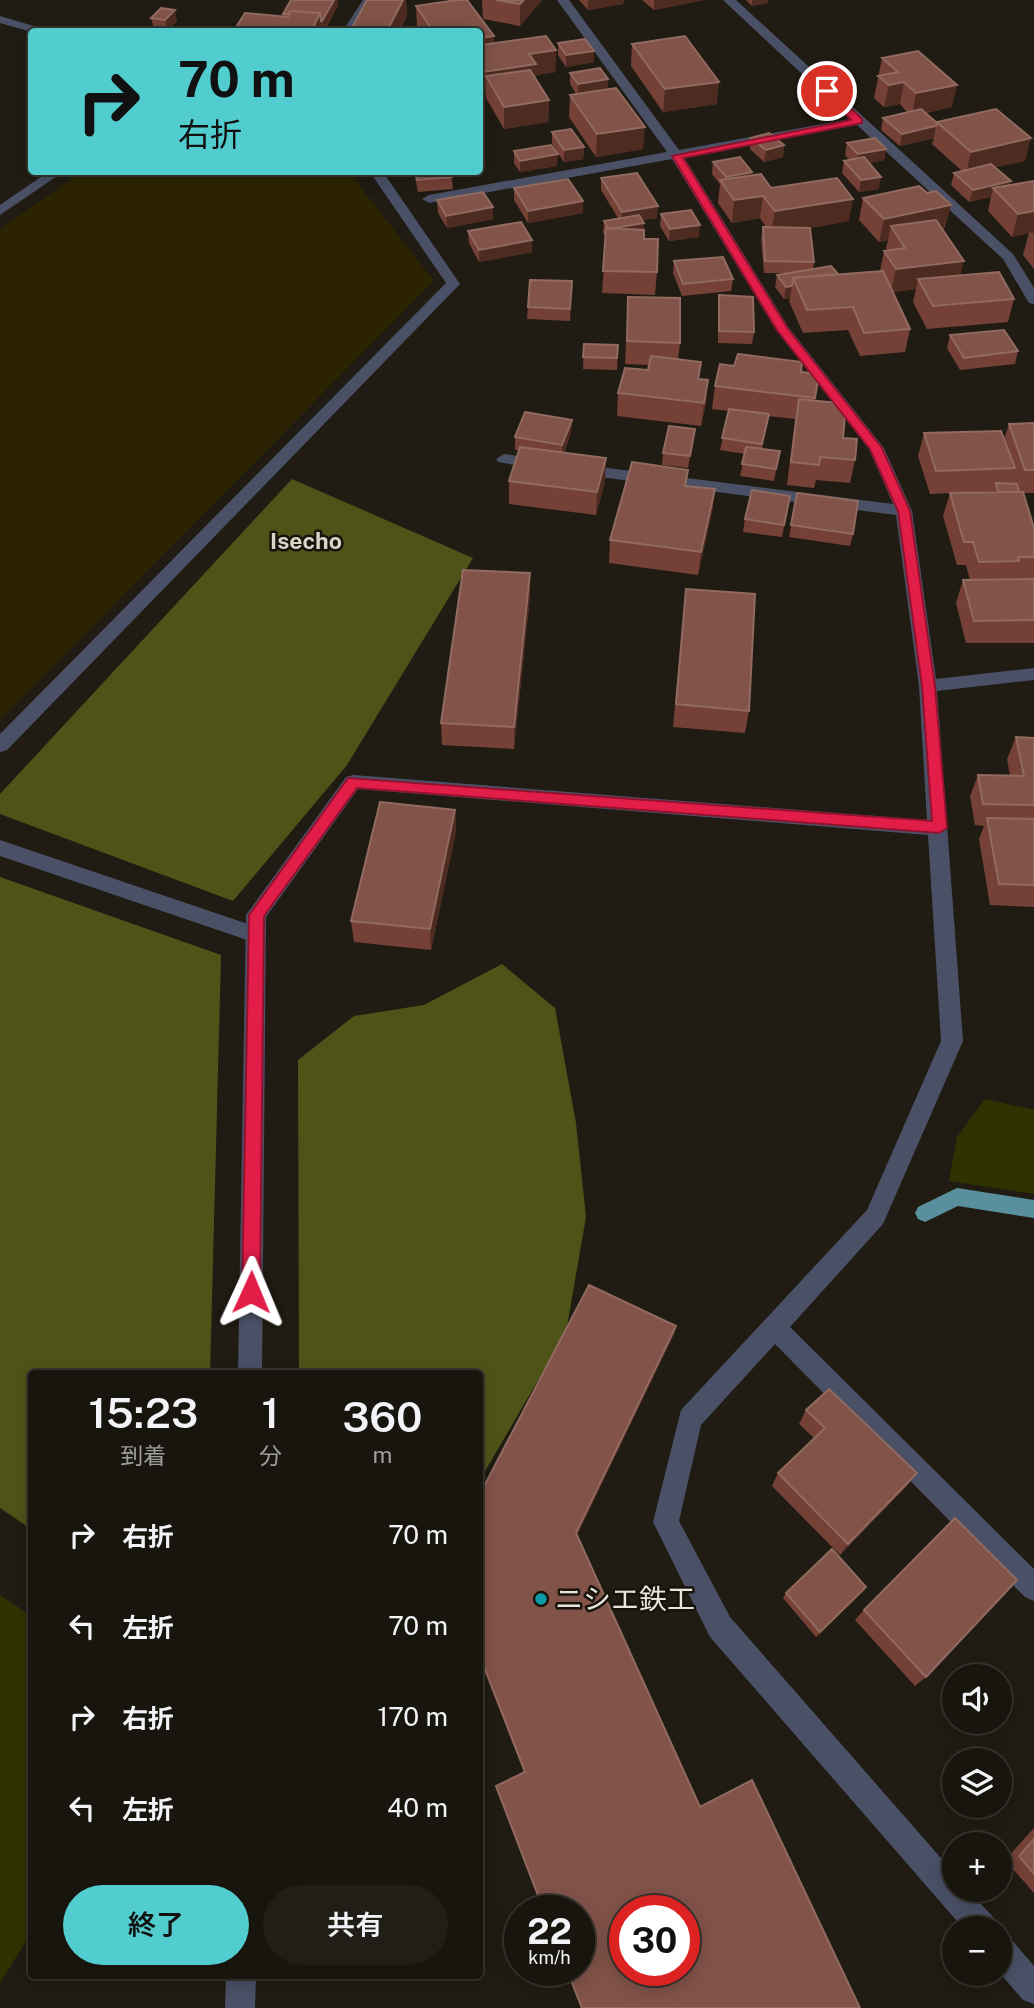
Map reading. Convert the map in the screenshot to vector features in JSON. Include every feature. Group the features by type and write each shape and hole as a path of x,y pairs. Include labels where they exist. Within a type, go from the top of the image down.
{"street":[{"path":"351,28 369,0"},
{"path":"563,0 677,156 783,330 876,448 904,511 929,686 952,1041 875,1217 690,1419 666,1522 720,1626 972,1916"},
{"path":"729,0 1008,257 1034,300"},
{"path":"0,19 30,28"},
{"path":"429,200 858,121"},
{"path":"0,211 52,175"},
{"path":"0,745 453,284 379,175"},
{"path":"504,459 904,511"},
{"path":"929,686 1034,674"},
{"path":"250,1370 256,915 353,782 939,828"},
{"path":"0,848 256,935"},
{"path":"774,1327 1034,1588"},
{"path":"1012,1964 1034,1989"},
{"path":"240,2008 241,1979"}],"green space":[{"path":"292,479 473,558 347,765 233,901 0,814 0,794"},
{"path":"0,877 221,955 210,1370 28,1370 28,1527 0,1508"},
{"path":"502,964 555,1008 576,1123 586,1217 566,1332 483,1475 483,1370 299,1370 298,1060 354,1016 424,1005"},
{"path":"985,1099 1034,1110 1034,1194 949,1181 957,1137"},
{"path":"0,1595 28,1614 28,1938 0,1983"}],"sand":[{"path":"77,175 351,175 434,281 0,720 0,229"}],"building":[{"path":"291,0 334,0 321,21 320,13 290,11 289,14 283,14"},
{"path":"367,0 403,0 389,28 352,28"},
{"path":"467,0 494,36 483,38 483,28 431,28 416,6"},
{"path":"496,0 524,0 520,4"},
{"path":"161,8 175,10 165,20 151,18"},
{"path":"290,11 320,13 313,28 236,28 245,13 288,17"},
{"path":"546,36 556,50 529,54 536,64 483,72 483,45"},
{"path":"685,36 719,82 665,89 632,44"},
{"path":"585,39 594,51 566,55 558,43"},
{"path":"918,51 957,85 916,93 904,82 889,85 878,76 898,72 882,58"},
{"path":"600,68 608,79 578,84 570,73"},
{"path":"530,70 549,100 504,107 486,76"},
{"path":"616,88 645,127 597,134 570,95"},
{"path":"921,109 937,123 936,126 902,134 883,118"},
{"path":"996,109 1031,138 971,152 937,122"},
{"path":"571,129 584,147 564,150 552,132"},
{"path":"769,133 784,145 766,150 751,138"},
{"path":"875,138 886,149 858,154 847,143"},
{"path":"551,145 558,154 520,161 514,151"},
{"path":"740,157 752,172 726,177 713,162"},
{"path":"864,157 881,177 861,180 844,161"},
{"path":"991,164 1011,181 973,190 954,173"},
{"path":"637,173 658,206 622,212 601,178"},
{"path":"761,174 771,188 837,178 853,199 775,211 763,196 734,200 720,180"},
{"path":"416,175 452,177 417,180"},
{"path":"568,179 583,201 528,211 514,188"},
{"path":"1034,181 1034,211 1018,214 993,188"},
{"path":"919,186 927,193 936,191 951,205 884,219 863,198"},
{"path":"483,192 493,207 446,216 437,200"},
{"path":"691,210 700,225 670,229 661,214"},
{"path":"639,215 644,223 609,229 604,221"},
{"path":"936,220 964,261 896,269 884,251 905,248 891,226"},
{"path":"521,222 532,240 479,250 468,231"},
{"path":"763,227 810,228 814,262 765,261"},
{"path":"606,228 644,230 644,239 658,239 657,272 603,271"},
{"path":"723,257 733,279 683,284 674,261"},
{"path":"831,266 838,274 793,278 792,286 786,287 777,275"},
{"path":"883,271 910,329 864,333 853,307 807,310 793,278"},
{"path":"999,272 1014,299 933,306 918,279"},
{"path":"530,280 572,281 570,309 528,307"},
{"path":"719,295 753,297 754,332 719,331"},
{"path":"628,297 680,298 680,343 627,341"},
{"path":"1004,330 1018,351 964,358 950,335"},
{"path":"584,344 618,345 617,358 583,357"},
{"path":"738,354 802,362 801,372 819,374 815,398 715,386 720,364 734,366"},
{"path":"651,356 701,362 698,379 708,380 704,403 618,393 625,368 648,370"},
{"path":"799,399 846,404 843,438 857,439 855,460 820,457 819,465 791,462"},
{"path":"729,409 769,414 762,444 722,438"},
{"path":"525,412 572,420 562,445 515,437"},
{"path":"1034,423 1034,470 1025,470 1009,424"},
{"path":"669,426 695,429 690,456 663,453"},
{"path":"1001,431 1015,468 936,471 924,433"},
{"path":"520,447 606,458 597,492 509,481"},
{"path":"746,447 780,451 776,469 742,464"},
{"path":"632,462 688,470 685,486 715,489 701,552 610,540"},
{"path":"996,483 1017,484 1019,492 998,492"},
{"path":"752,490 790,496 784,525 745,519"},
{"path":"1023,492 1034,528 1034,557 1018,557 1019,561 979,562 973,542 964,542 950,493"},
{"path":"797,493 858,501 853,534 791,525"},
{"path":"463,570 530,573 514,727 441,723"},
{"path":"1034,579 1034,620 974,621 963,580"},
{"path":"686,589 755,594 749,711 676,704"},
{"path":"1016,737 1034,738 1034,805 983,804 978,775 1024,776"},
{"path":"380,802 455,810 430,929 351,921"},
{"path":"987,818 1034,819 1034,885 999,884"},
{"name":"ニシエ鉄工","path":"589,1285 676,1326 576,1533 700,1807 752,1780 860,2008 582,2008 573,1986 595,1986 595,1895 538,1895 496,1786 525,1772 483,1664 483,1488"},
{"path":"829,1389 917,1473 848,1544 778,1473 825,1428 806,1410"},
{"path":"955,1518 1017,1580 926,1677 864,1610"},
{"path":"832,1549 866,1587 820,1632 786,1593"},
{"path":"1034,1839 1034,1874 1019,1856"}],"waterway":[{"path":"925,1213 957,1197 1034,1209"}],"place":[{"name":"ニシエ鉄工","path":"541,1599"}],"district":[{"name":"Isecho","path":"306,541"}],"route":[{"path":"251,1292 256,915 353,782 939,828 929,686 904,511 876,448 783,330 677,156 858,121 827,91"}]}
